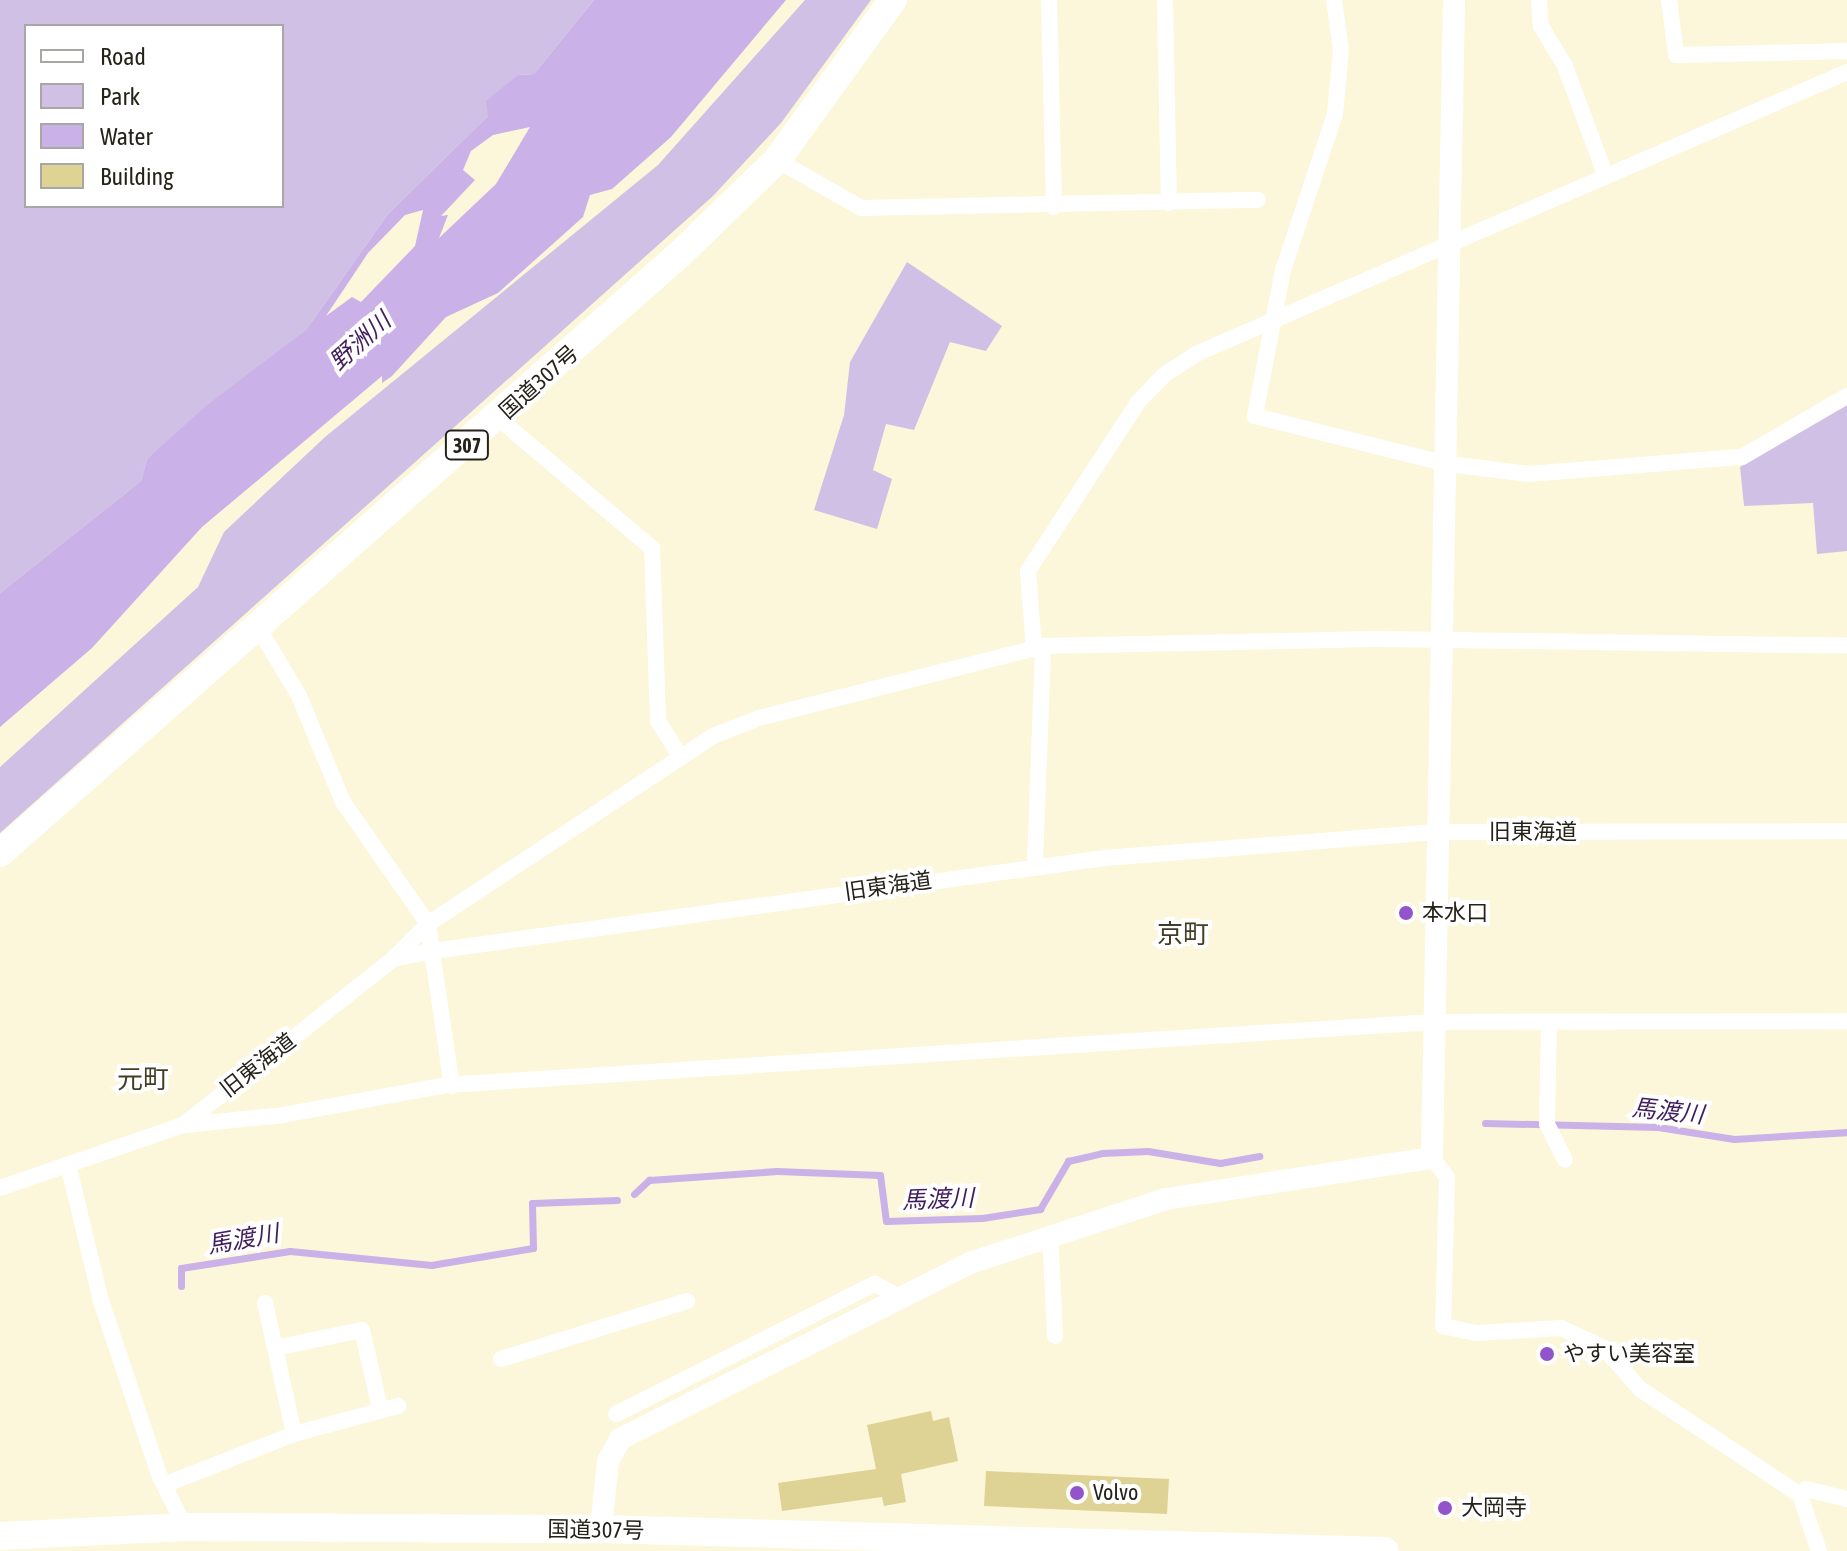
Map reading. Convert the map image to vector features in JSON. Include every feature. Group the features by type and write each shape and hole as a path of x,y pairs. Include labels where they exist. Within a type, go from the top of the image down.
{"highway":[{"name":"国道307号","path":"0,853 498,418 777,160 893,0"},
{"name":"国道307号","path":"0,1536 56,1543 185,1527 601,1529 1385,1551"}],"street":[{"path":"1049,0 1054,207"},
{"path":"1165,0 1169,203"},
{"path":"1334,0 1341,49 1335,114 1283,270 1279,317 1255,416 1448,464 1529,474 1742,457 1847,396"},
{"path":"1454,0 1454,242 1433,1022 1432,1158 1447,1177 1443,1326 1578,1334 1604,1348 1678,1417 1800,1495 1819,1551"},
{"path":"1539,0 1541,26 1565,66 1606,177"},
{"path":"1669,0 1676,55 1847,51"},
{"path":"1035,865 1039,647 1028,571 1138,402 1198,353 1847,72"},
{"path":"777,160 861,208 1054,207 1258,200"},
{"path":"498,418 652,548 658,721 679,755"},
{"path":"258,627 299,696 343,802 428,924 452,1086"},
{"path":"393,959 428,924 679,755 759,718 1039,647 1442,640 1847,646"},
{"name":"旧東海道","path":"0,1188 183,1125 393,959 433,951 1035,865 1439,832 1847,831"},
{"path":"183,1125 452,1086 1433,1022 1847,1021"},
{"path":"1549,1022 1549,1130 1565,1160"},
{"path":"601,1529 608,1461 620,1439 898,1296 1050,1233 1259,1179 1432,1158"},
{"path":"68,1164 101,1301 164,1485 185,1527"},
{"path":"1050,1233 1055,1336"},
{"path":"616,1414 875,1284 898,1296"},
{"path":"501,1359 687,1301"},
{"path":"265,1303 294,1434"},
{"path":"275,1348 362,1330 380,1408"},
{"path":"164,1485 294,1434 380,1408 398,1406"},
{"path":"1800,1495 1806,1489 1847,1499"}],"green space":[{"path":"0,0 594,0 534,74 518,75 488,116 388,214 306,330 147,459 141,481 0,593"},
{"path":"805,0 871,0 781,123 713,196 0,833 0,767 198,587 224,532 325,437 658,165"},
{"path":"907,262 1002,326 986,351 950,342 914,430 886,424 873,470 892,479 877,529 814,510 844,415 850,362"},
{"path":"1847,404 1847,551 1817,554 1813,503 1744,506 1740,467"}],"water":[{"name":"野洲川","path":"594,0 786,0 671,137 612,189 590,195 583,217 498,293 446,317 392,376 382,383 382,376 202,527 92,648 0,727 0,593 141,481 147,459 206,406 306,330 388,214 488,116 486,101 518,75 534,74","holes":["530,127 496,184 439,238 448,215 441,216 475,180 463,170 471,151 493,135","423,210 415,246 361,302 352,297 326,316 368,253 405,215"]}],"building":[{"path":"931,1411 933,1421 949,1417 958,1461 901,1474 906,1502 884,1506 882,1497 782,1511 778,1483 876,1469 867,1425"},
{"name":"Volvo","path":"986,1471 1169,1479 1167,1514 984,1506"}],"waterway":[{"name":"馬渡川","path":"1485,1123 1658,1127 1734,1139 1847,1132"},
{"name":"馬渡川","path":"634,1194 649,1180 777,1171 880,1175 886,1221 982,1218 1040,1209 1068,1161 1102,1153 1148,1151 1220,1163 1259,1156"},
{"name":"馬渡川","path":"181,1286 181,1268 290,1251 431,1265 533,1248 532,1203 617,1200"}],"place":[{"name":"本水口","path":"1406,913"},
{"name":"やすい美容室","path":"1547,1354"},
{"name":"Volvo","path":"1077,1493"},
{"name":"大岡寺","path":"1445,1508"}],"district":[{"name":"京町","path":"1183,935"},
{"name":"元町","path":"143,1080"}]}
